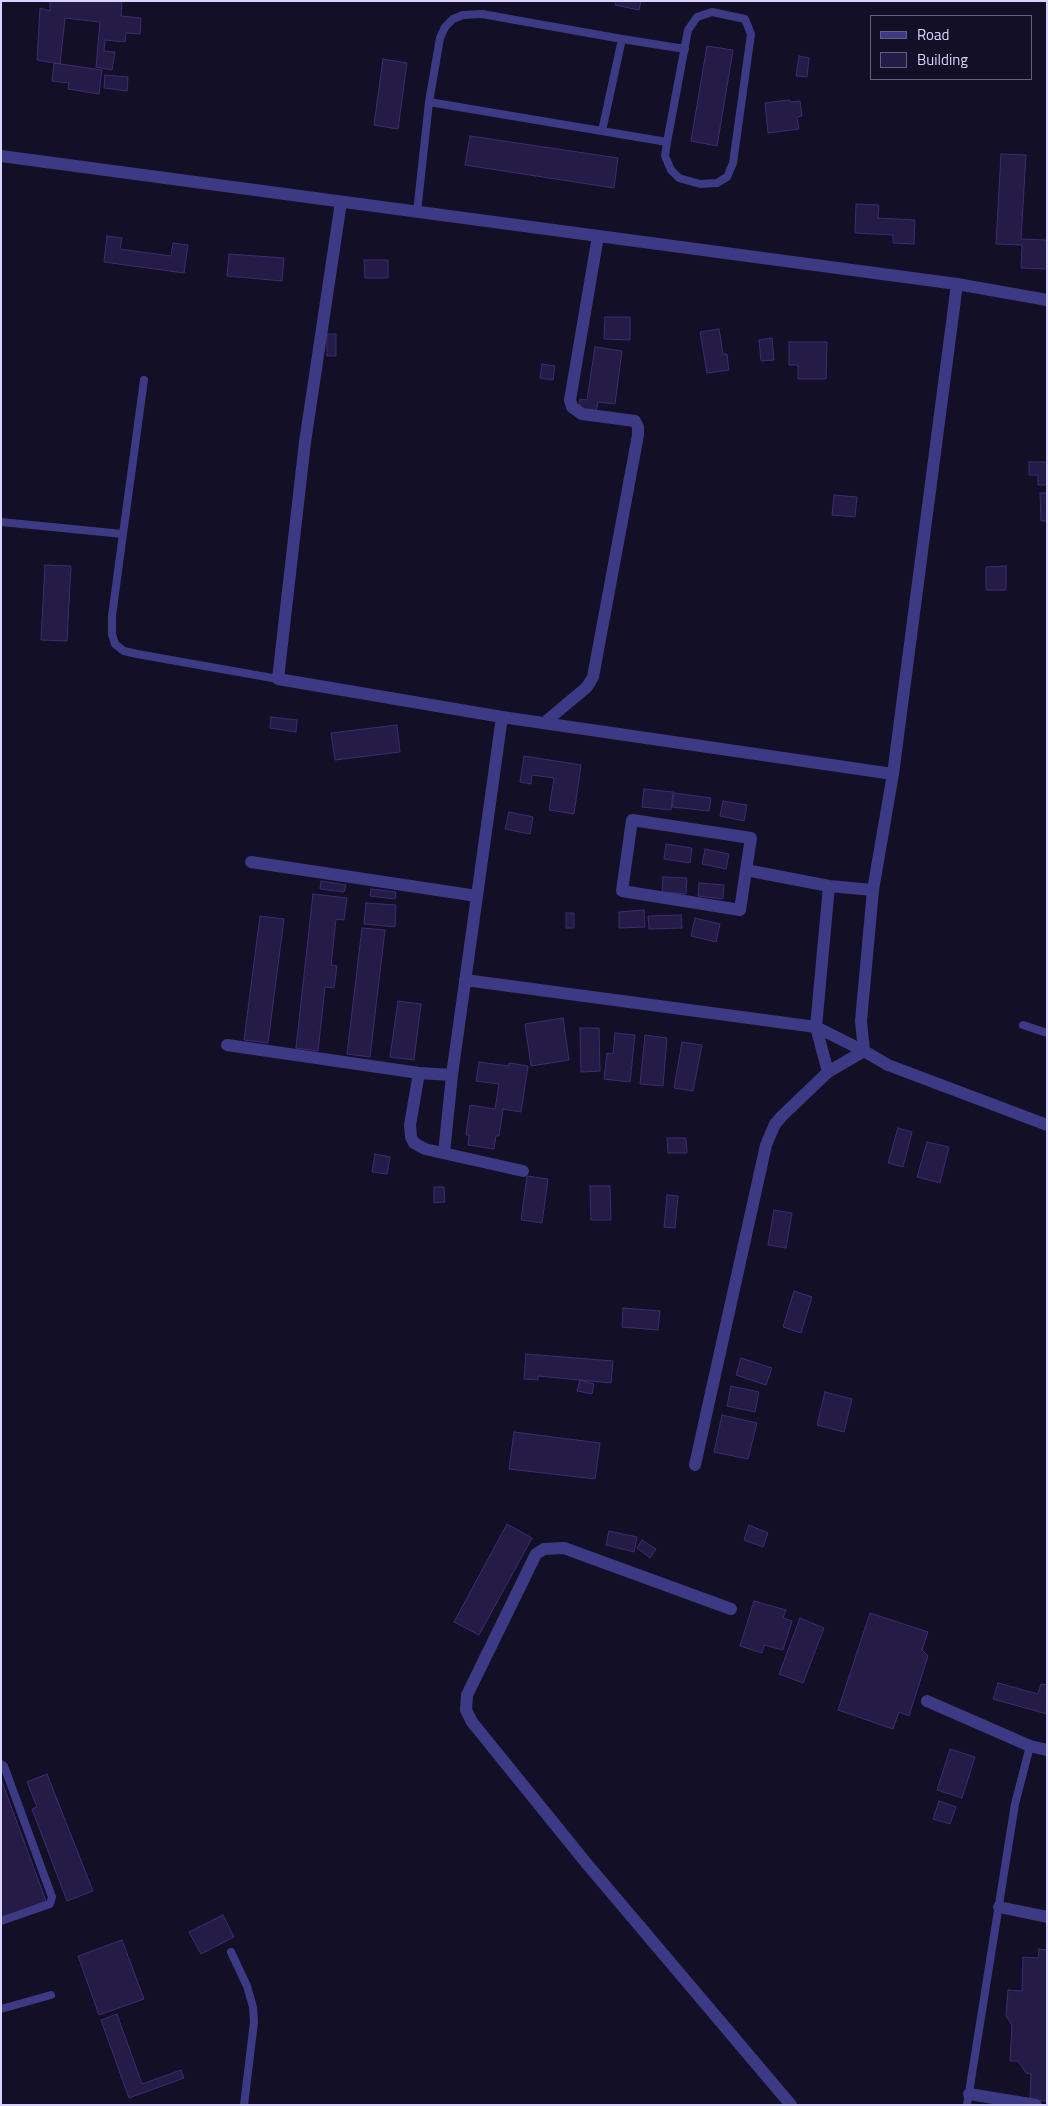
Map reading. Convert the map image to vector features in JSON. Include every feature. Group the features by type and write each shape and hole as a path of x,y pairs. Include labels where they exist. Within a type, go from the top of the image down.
{"street":[{"path":"1,156 957,284 1047,300"},
{"path":"341,202 305,442 278,679 502,717 893,774"},
{"path":"544,723 587,687 593,677 638,435 638,427 634,421 582,414 572,407 570,400 598,236"},
{"path":"864,1051 861,1021 873,890 893,774 957,284"},
{"path":"444,1153 452,1075 502,717"},
{"path":"632,820 750,838 746,870 740,910 622,891 632,820"},
{"path":"252,862 477,896"},
{"path":"746,870 829,886 873,890"},
{"path":"828,1072 816,1027 829,886"},
{"path":"465,980 816,1027 888,1065 1047,1125"},
{"path":"227,1045 419,1073 452,1075"},
{"path":"695,1465 766,1145 775,1124 782,1116 828,1072 864,1051"},
{"path":"419,1073 410,1125 410,1137 419,1147 523,1171"},
{"path":"731,1609 564,1548 544,1549 536,1554 467,1695 466,1710 472,1722 575,1849 791,2105"},
{"path":"927,1700 1030,1746 1047,1750"},
{"path":"998,1908 1047,1917"},
{"path":"968,2099 1036,2105"}],"lane":[{"path":"712,12 745,19 751,34 733,163 727,177 717,183 700,184 679,178 671,170 665,156 667,142 688,30 697,17 712,12"},
{"path":"417,212 430,102 440,38 445,27 452,19 463,15 482,14 685,49"},
{"path":"602,131 622,39"},
{"path":"430,102 667,142"},
{"path":"144,380 112,616 112,634 115,644 124,651 137,654 278,679"},
{"path":"1,522 123,534"},
{"path":"1023,1026 1047,1033"},
{"path":"968,2099 1014,1804 1030,1746"},
{"path":"1,1764 4,1766 52,1897 50,1904 1,1922"},
{"path":"231,1952 247,1986 253,2007 254,2022 244,2105"},
{"path":"1,2009 51,1995"}],"building":[{"path":"50,1 122,1 121,16 141,18 140,34 126,33 125,42 105,40 104,51 115,52 112,70 96,67 100,22 65,18 60,64 37,60 40,8 50,11"},
{"path":"616,1 641,1 639,10 615,5"},
{"path":"707,46 733,50 717,146 691,141"},
{"path":"799,56 809,58 807,77 796,76"},
{"path":"383,59 407,63 398,129 374,125"},
{"path":"54,63 102,70 99,94 68,89 69,83 52,81"},
{"path":"105,75 128,77 127,91 104,88"},
{"path":"789,100 790,102 800,101 802,116 797,117 799,129 768,133 765,103"},
{"path":"470,136 618,158 614,188 465,165"},
{"path":"1001,154 1026,155 1021,239 1047,240 1047,269 1021,268 1022,245 996,244"},
{"path":"856,204 879,205 878,218 915,220 914,244 893,243 893,235 855,233"},
{"path":"107,236 122,238 120,249 171,256 173,243 188,245 184,273 104,262"},
{"path":"229,254 284,258 282,281 227,276"},
{"path":"364,260 388,260 388,278 365,278"},
{"path":"605,317 630,317 630,340 604,339"},
{"path":"719,329 723,354 727,354 729,370 707,373 700,332"},
{"path":"327,334 336,334 336,356 327,356"},
{"path":"772,338 774,360 761,361 759,340"},
{"path":"789,342 827,342 826,379 798,379 798,365 789,365"},
{"path":"595,347 622,351 615,404 598,402 596,412 579,409 580,399 587,400"},
{"path":"542,364 555,366 553,380 540,378"},
{"path":"1029,462 1047,462 1047,485 1038,485 1038,475 1029,475"},
{"path":"1040,493 1047,493 1047,521 1041,521"},
{"path":"834,495 857,497 855,517 832,515"},
{"path":"45,565 71,566 67,641 41,640"},
{"path":"1006,566 1006,590 986,590 986,567"},
{"path":"271,717 297,720 296,732 270,728"},
{"path":"397,725 400,752 335,760 331,733"},
{"path":"524,756 581,765 574,814 549,810 554,778 532,775 531,784 520,782"},
{"path":"644,789 673,792 671,810 642,807"},
{"path":"674,793 711,798 709,811 672,807"},
{"path":"723,801 747,805 744,821 720,816"},
{"path":"509,812 533,817 530,834 505,829"},
{"path":"666,844 692,848 690,863 664,859"},
{"path":"705,849 729,854 726,869 702,864"},
{"path":"663,877 687,878 686,894 662,892"},
{"path":"321,881 346,885 344,892 320,889"},
{"path":"699,883 724,885 723,899 698,896"},
{"path":"371,889 396,892 395,899 370,896"},
{"path":"313,894 347,898 344,920 336,919 331,965 337,966 334,988 325,987 318,1051 296,1048"},
{"path":"366,903 396,905 395,927 364,924"},
{"path":"644,910 645,927 619,928 619,912"},
{"path":"566,913 574,913 574,928 566,928"},
{"path":"681,915 682,928 649,929 648,916"},
{"path":"260,916 284,919 268,1043 244,1040"},
{"path":"695,918 720,924 716,942 691,936"},
{"path":"362,928 385,930 370,1057 347,1054"},
{"path":"398,1001 421,1004 414,1060 390,1057"},
{"path":"563,1018 569,1060 531,1066 525,1024"},
{"path":"580,1028 599,1028 600,1071 581,1072"},
{"path":"615,1033 635,1035 630,1082 604,1079 607,1053 613,1054"},
{"path":"645,1035 667,1038 663,1086 640,1084"},
{"path":"682,1042 702,1045 693,1091 674,1088"},
{"path":"479,1062 509,1066 509,1063 528,1066 521,1112 503,1109 499,1136 496,1136 494,1149 468,1145 469,1135 466,1135 470,1105 495,1109 499,1084 476,1081"},
{"path":"898,1128 912,1132 903,1167 888,1163"},
{"path":"667,1138 686,1138 687,1153 668,1153"},
{"path":"927,1142 949,1147 940,1183 917,1177"},
{"path":"375,1154 390,1157 387,1174 372,1172"},
{"path":"527,1176 548,1179 542,1223 521,1220"},
{"path":"590,1186 610,1186 611,1220 591,1220"},
{"path":"434,1187 444,1187 445,1202 434,1203"},
{"path":"667,1195 678,1196 675,1228 664,1227"},
{"path":"774,1210 792,1213 786,1248 768,1245"},
{"path":"794,1291 812,1297 801,1333 783,1327"},
{"path":"623,1308 660,1311 658,1330 622,1327"},
{"path":"526,1354 613,1361 611,1383 538,1376 538,1380 524,1379"},
{"path":"741,1358 772,1368 766,1385 736,1375"},
{"path":"580,1380 594,1384 592,1394 577,1391"},
{"path":"731,1386 759,1392 755,1412 727,1406"},
{"path":"825,1392 852,1399 844,1432 817,1425"},
{"path":"722,1415 757,1423 748,1459 714,1452"},
{"path":"514,1432 600,1443 595,1479 509,1469"},
{"path":"507,1524 532,1538 479,1635 454,1622"},
{"path":"749,1525 768,1533 763,1547 744,1540"},
{"path":"609,1531 637,1537 634,1552 606,1545"},
{"path":"642,1540 656,1549 650,1558 637,1548"},
{"path":"754,1601 786,1610 783,1618 792,1621 783,1650 764,1645 762,1653 740,1646"},
{"path":"870,1613 928,1632 922,1650 928,1656 909,1716 899,1712 893,1729 838,1710"},
{"path":"800,1618 824,1628 803,1683 779,1674"},
{"path":"998,1683 1038,1694 1041,1684 1047,1685 1047,1714 993,1699"},
{"path":"950,1749 975,1757 962,1798 937,1790"},
{"path":"47,1774 93,1891 67,1901 32,1809 37,1807 27,1782"},
{"path":"1,1779 46,1901 1,1918"},
{"path":"939,1801 956,1807 950,1824 933,1819"},
{"path":"223,1915 234,1937 201,1954 189,1932"},
{"path":"122,1940 144,1999 99,2015 78,1956"},
{"path":"1039,1949 1047,1950 1047,2101 1030,2100 1031,2074 1026,2073 1018,2061 1010,2061 1012,2025 1006,2016 1008,1990 1022,1991 1023,1957 1038,1958"},
{"path":"117,2014 142,2084 181,2070 184,2078 129,2098 101,2020"}]}
